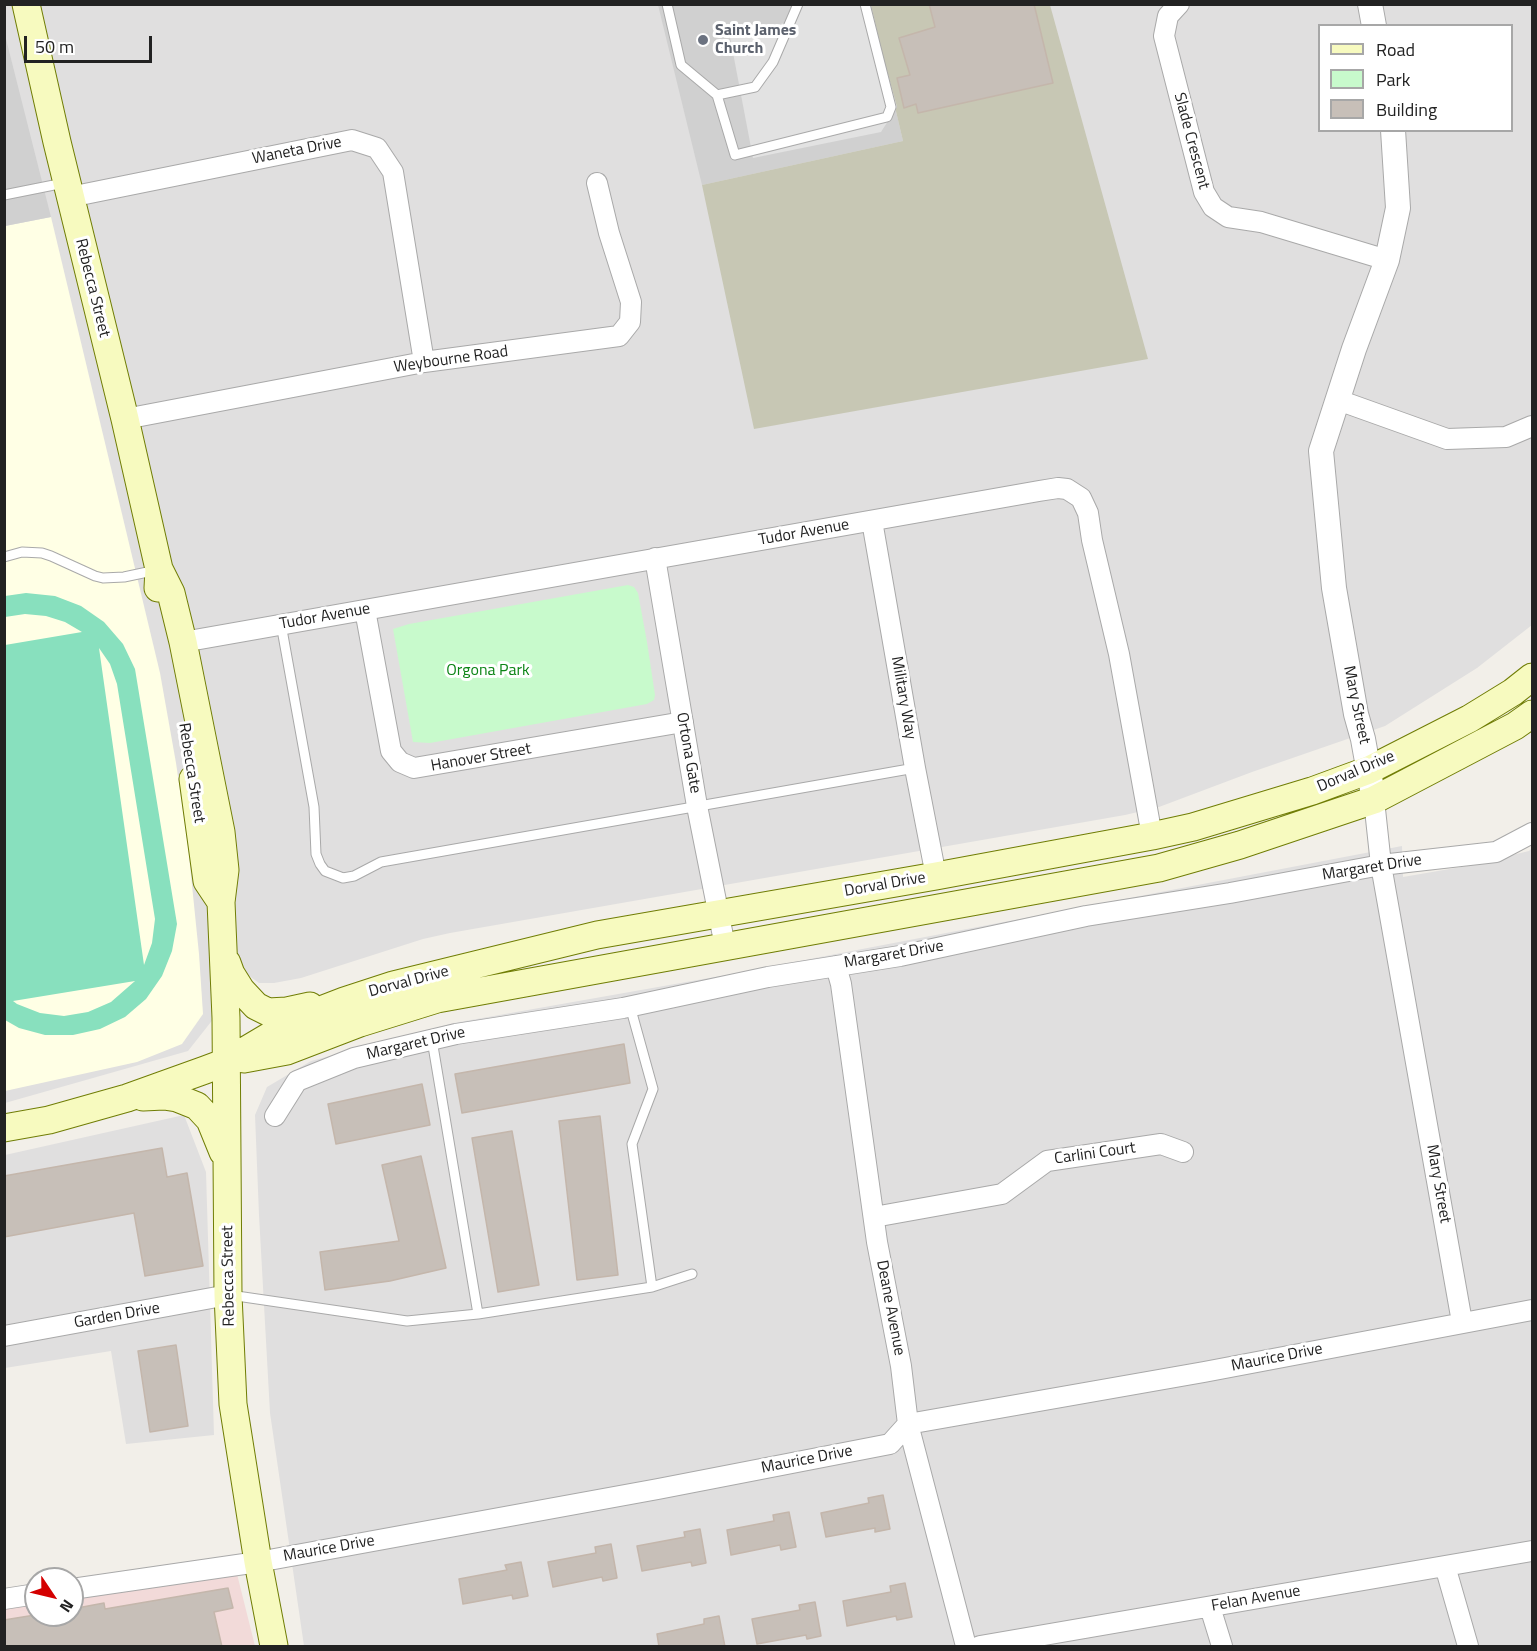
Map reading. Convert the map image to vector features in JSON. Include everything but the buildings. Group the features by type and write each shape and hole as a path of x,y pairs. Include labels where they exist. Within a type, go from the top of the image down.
{"main road":[{"name":"Rebecca Street","path":"26,4 68,190 160,570 171,593 183,642 221,832 225,870 221,902 226,998 228,1295 232,1404 274,1647"},
{"name":"Rebecca Street","path":"160,570 157,597 192,769 207,881 221,902"},
{"name":"Dorval Drive","path":"226,1062 300,1018 344,1001 393,985 597,935 936,876 1194,827 1312,791 1369,770 1469,719 1533,677"},
{"name":"Dorval Drive","path":"4,1128 50,1120 127,1098 226,1062 287,1051 360,1023 437,999 1159,868 1240,845 1374,800 1515,726 1533,714"},
{"path":"222,948 231,974 241,990 256,1006 268,1012 344,1001"},
{"path":"127,1098 165,1096 197,1106 210,1120 228,1166"}],"street":[{"name":"Slade Crescent","path":"1179,4 1168,16 1164,36 1204,192 1213,207 1228,217 1261,222 1387,260"},
{"path":"1370,4 1374,24"},
{"name":"Mary Street","path":"1393,132 1398,208 1387,260 1321,451 1334,588 1356,714 1369,770 1381,865 1462,1322"},
{"name":"Waneta Drive","path":"68,190 352,140 377,148 393,172 424,362"},
{"name":"Weybourne Road","path":"125,419 424,362 619,336 630,322 631,302 609,232 597,183"},
{"path":"1338,400 1447,439 1506,437 1533,426"},
{"name":"Tudor Avenue","path":"183,642 1058,488 1067,489 1081,498 1088,513 1092,540 1119,654 1152,836"},
{"name":"Military Way","path":"872,521 936,876"},
{"name":"Ortona Gate","path":"655,558 697,806 725,946"},
{"name":"Hanover Street","path":"365,610 391,751 400,762 414,768 683,722"},
{"name":"Margaret Drive","path":"275,1116 297,1081 354,1058 456,1034 630,1006 768,977 900,956 1086,916 1230,893 1381,865 1496,852 1533,833"},
{"name":"Deane Avenue","path":"836,966 841,984 877,1242 901,1365 908,1424 966,1647"},
{"name":"Carlini Court","path":"874,1217 1002,1194 1047,1161 1161,1144 1183,1152"},
{"name":"Garden Drive","path":"4,1336 228,1295"},
{"name":"Maurice Drive","path":"84,1587 258,1562 649,1491 890,1444 908,1424 1204,1372 1533,1310"},
{"name":"Felan Avenue","path":"980,1647 1533,1551"},
{"path":"1445,1566 1468,1647"},
{"path":"4,1599 24,1596"},
{"path":"1210,1607 1222,1647"}],"lane":[{"path":"667,4 681,65 717,95 735,155 887,117 891,107 865,4"},
{"path":"717,95 755,87 772,62 798,4"},
{"path":"4,195 68,190"},
{"path":"4,556 22,552 42,553 103,578 124,577 160,570"},
{"path":"281,624 314,807 316,854 325,871 334,876 344,878 354,876 381,862 915,768"},
{"path":"630,1006 653,1089 632,1144 652,1287"},
{"path":"432,1040 478,1314"},
{"path":"228,1295 406,1321 478,1314 652,1287 692,1274"}],"shaded area":[{"path":"5,5 1532,5 1532,625 1477,668 1385,726 1159,807 1125,815 450,933 423,939 301,978 274,983 259,983 248,975 188,1051 5,1103"},
{"path":"658,5 871,5 903,141 702,185"},
{"path":"797,5 869,5 897,107 881,132 753,158 730,37 792,21"},
{"path":"871,5 1050,5 1148,359 754,429 702,185 903,141"},
{"path":"4,31 51,217 5,226 4,226"},
{"path":"51,217 160,673 188,846 203,1014 182,1044 137,1062 5,1091 5,226"},
{"path":"1402,846 1403,877 1467,866 1529,851 1532,848 1532,1646 304,1646 270,1413 255,1115 267,1087 311,1061 454,1023 726,975"},
{"path":"184,1115 206,1172 214,1435 126,1444 111,1351 5,1368 5,1155"},
{"path":"237,1574 255,1646 5,1646 5,1608 24,1606 24,1627 84,1627 84,1596"}],"green space":[{"name":"Orgona Park","path":"628,585 634,587 638,593 654,700 647,704 430,743 413,742 393,629 409,624"},
{"path":"26,593 55,596 81,606 104,622 123,644 135,669 177,924 172,951 162,976 146,999 125,1017 100,1029 73,1035 45,1035 19,1028 5,1020 5,645 82,632 65,622 46,616 25,614 5,617 5,596","holes":["99,648 110,664 117,684 155,919 152,943 144,965","135,981 111,1002 88,1012 64,1016 40,1013 13,1001"]}],"place":[{"name":"Saint James Church","path":"703,40"}]}
